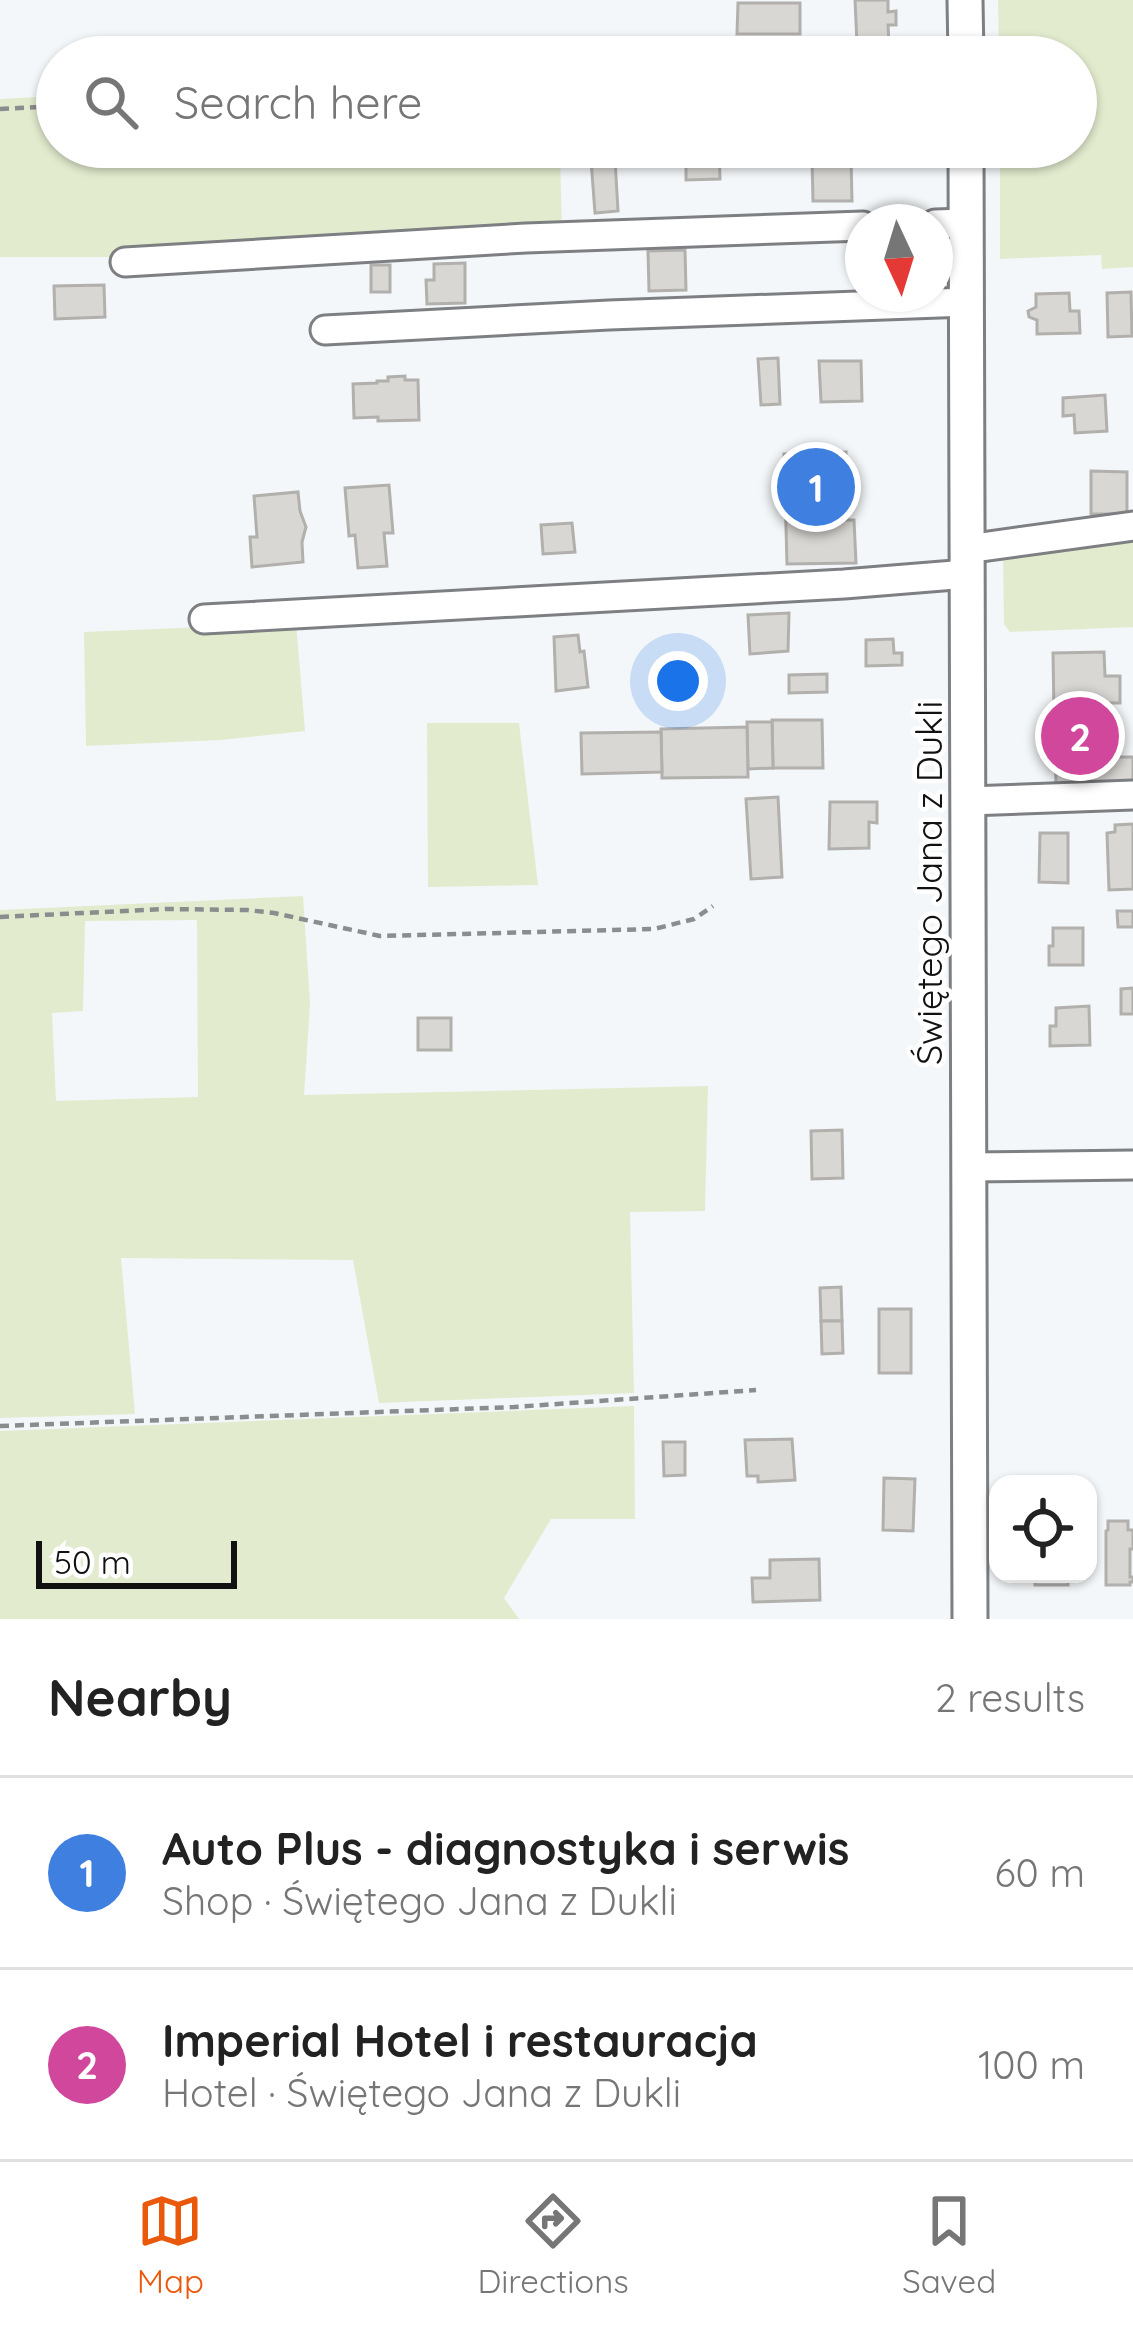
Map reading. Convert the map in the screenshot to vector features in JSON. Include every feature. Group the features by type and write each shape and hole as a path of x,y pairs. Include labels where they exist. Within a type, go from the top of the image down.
{"main road":[{"path":"965,0 966,36"},
{"name":"Świętego Jana z Dukli","path":"953,213 962,168"},
{"name":"Świętego Jana z Dukli","path":"953,233 967,302 970,1619"}],"lane":[{"path":"125,262 526,238 845,227"},
{"path":"325,330 967,302"},
{"path":"204,619 844,584 1133,526"},
{"path":"968,801 1133,795"},
{"path":"969,1167 1133,1165"}],"path":[{"path":"0,109 36,107"},
{"path":"0,917 247,910 380,936 654,929 694,919 713,906"},
{"path":"0,1426 514,1407 757,1390"}],"green space":[{"path":"998,0 1133,0 1133,267 1102,269 1101,255 1000,259 1000,168 1097,168 1097,36 999,36"},
{"path":"36,97 36,168 560,168 562,228 118,257 0,257 0,99"},
{"path":"1133,537 1133,627 1010,632 1004,624 1003,554"},
{"path":"296,623 305,731 86,746 84,632"},
{"path":"427,723 519,723 538,885 428,887"},
{"path":"303,896 310,1003 304,1095 708,1086 705,1211 630,1212 634,1393 379,1403 353,1260 121,1258 135,1414 0,1418 0,910","holes":["197,920 198,1097 56,1101 52,1013 83,1011 85,921"]},
{"path":"634,1406 635,1519 551,1519 504,1598 519,1619 0,1619 0,1431"}],"building":[{"path":"855,0 888,0 888,12 896,11 896,25 888,25 889,36 857,36"},
{"path":"738,3 800,3 800,34 737,34"},
{"path":"592,168 616,168 618,211 595,213"},
{"path":"686,168 720,168 720,179 686,180"},
{"path":"812,168 851,168 852,201 813,201"},
{"path":"685,250 686,290 649,291 648,251"},
{"path":"465,263 465,303 427,304 426,280 434,280 434,264"},
{"path":"371,265 390,265 390,292 371,292"},
{"path":"104,285 105,317 55,319 54,286"},
{"path":"1131,292 1132,336 1108,337 1107,293"},
{"path":"1069,293 1070,311 1079,311 1080,333 1037,334 1037,320 1028,311 1036,307 1036,294"},
{"path":"778,358 780,404 761,405 758,359"},
{"path":"819,361 861,361 862,401 821,402"},
{"path":"405,376 405,380 418,380 419,420 354,418 353,384"},
{"path":"1105,395 1107,431 1075,433 1074,415 1063,416 1063,398"},
{"path":"846,452 847,520 854,520 856,563 787,564 784,454"},
{"path":"1091,471 1127,472 1127,514 1091,514"},
{"path":"389,485 393,533 384,533 387,566 358,568 355,535 349,536 345,488"},
{"path":"298,492 306,527 303,562 252,567 250,537 257,537 254,496"},
{"path":"572,523 575,552 543,554 541,525"},
{"path":"789,613 788,651 750,654 748,615"},
{"path":"578,635 588,687 556,691 554,637"},
{"path":"893,639 894,653 902,653 902,665 866,666 866,640"},
{"path":"1104,652 1105,676 1120,676 1120,703 1105,703 1106,714 1054,715 1053,653"},
{"path":"827,674 827,692 789,693 789,675"},
{"path":"1106,714 1106,757 1133,757 1133,782 1056,783 1054,715"},
{"path":"772,720 822,720 823,768 773,768"},
{"path":"747,722 772,722 773,768 748,769"},
{"path":"747,727 748,777 662,778 661,729"},
{"path":"661,732 662,772 582,774 581,733"},
{"path":"778,797 782,877 751,879 746,799"},
{"path":"830,802 877,802 877,823 869,822 869,848 829,849"},
{"path":"1133,824 1133,889 1109,890 1107,833 1115,832 1115,825"},
{"path":"1040,833 1068,833 1068,883 1039,882"},
{"path":"1117,911 1133,911 1133,927 1118,927"},
{"path":"1053,928 1083,928 1083,965 1049,965"},
{"path":"1133,988 1133,1014 1121,1014 1121,989"},
{"path":"1089,1006 1090,1045 1050,1046 1056,1008"},
{"path":"418,1018 451,1018 451,1050 418,1050"},
{"path":"842,1130 843,1178 812,1179 811,1131"},
{"path":"841,1287 842,1321 821,1321 820,1288"},
{"path":"879,1309 911,1309 911,1373 879,1373"},
{"path":"821,1321 842,1321 843,1353 822,1354"},
{"path":"792,1439 795,1480 758,1482 758,1476 747,1476 745,1440"},
{"path":"663,1442 685,1442 685,1475 664,1476"},
{"path":"884,1478 915,1479 913,1531 883,1530"},
{"path":"1108,1521 1128,1521 1128,1530 1133,1530 1130,1585 1106,1585"},
{"path":"819,1559 820,1600 753,1602 752,1578 770,1578 770,1560"}],"place":[{"name":"Auto Plus - diagnostyka i serwis","path":"816,487"},
{"name":"Imperial Hotel i restauracja","path":"1080,736"}]}
